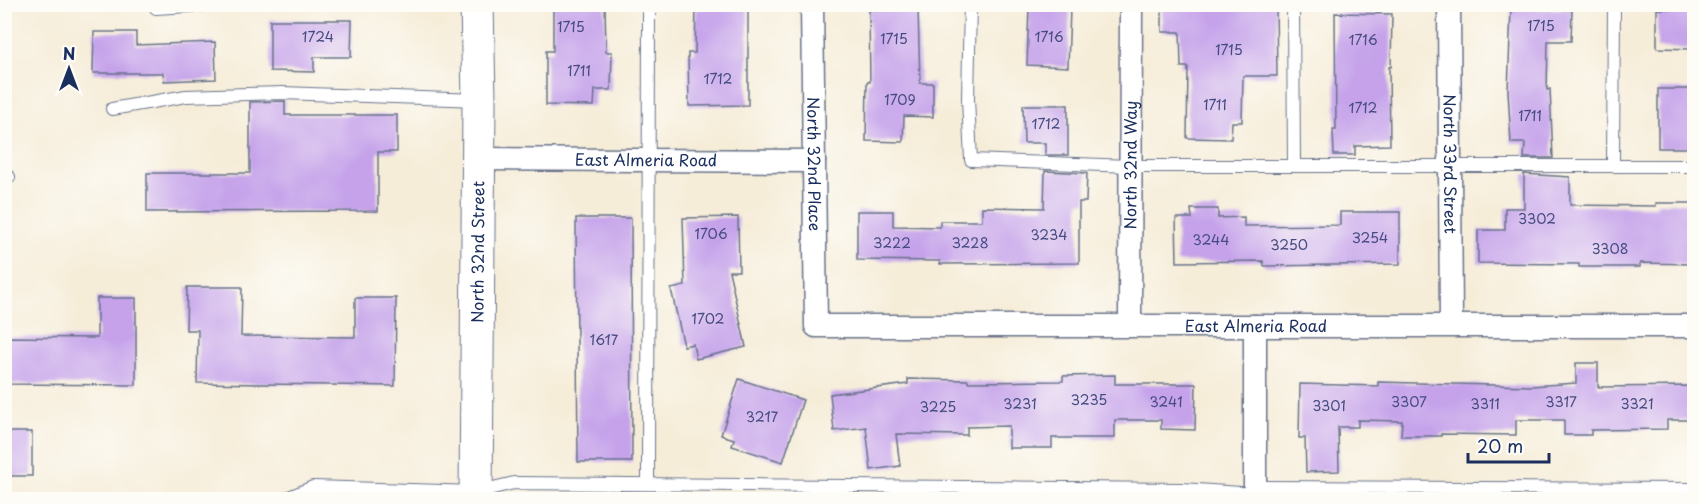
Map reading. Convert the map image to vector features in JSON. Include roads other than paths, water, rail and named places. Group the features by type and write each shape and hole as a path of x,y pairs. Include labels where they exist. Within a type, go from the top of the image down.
{"main road":[{"name":"North 32nd Street","path":"476,496 479,100 477,4"}],"street":[{"name":"North 32nd Place","path":"812,4 816,326"},
{"name":"North 32nd Way","path":"1130,325 1131,4"},
{"name":"North 33rd Street","path":"1449,4 1451,325"},
{"name":"East Almeria Road","path":"478,159 814,161"},
{"name":"East Almeria Road","path":"816,326 1695,326"},
{"path":"1255,326 1255,494"}],"lane":[{"path":"156,8 221,4"},
{"path":"648,483 649,4"},
{"path":"970,4 968,99 971,160 1130,166 1695,166"},
{"path":"1293,4 1294,165"},
{"path":"1613,166 1614,4"},
{"path":"112,109 186,96 282,93 479,100"},
{"path":"282,500 313,487 476,496 514,483 1182,489 1255,494 1695,489"}]}
